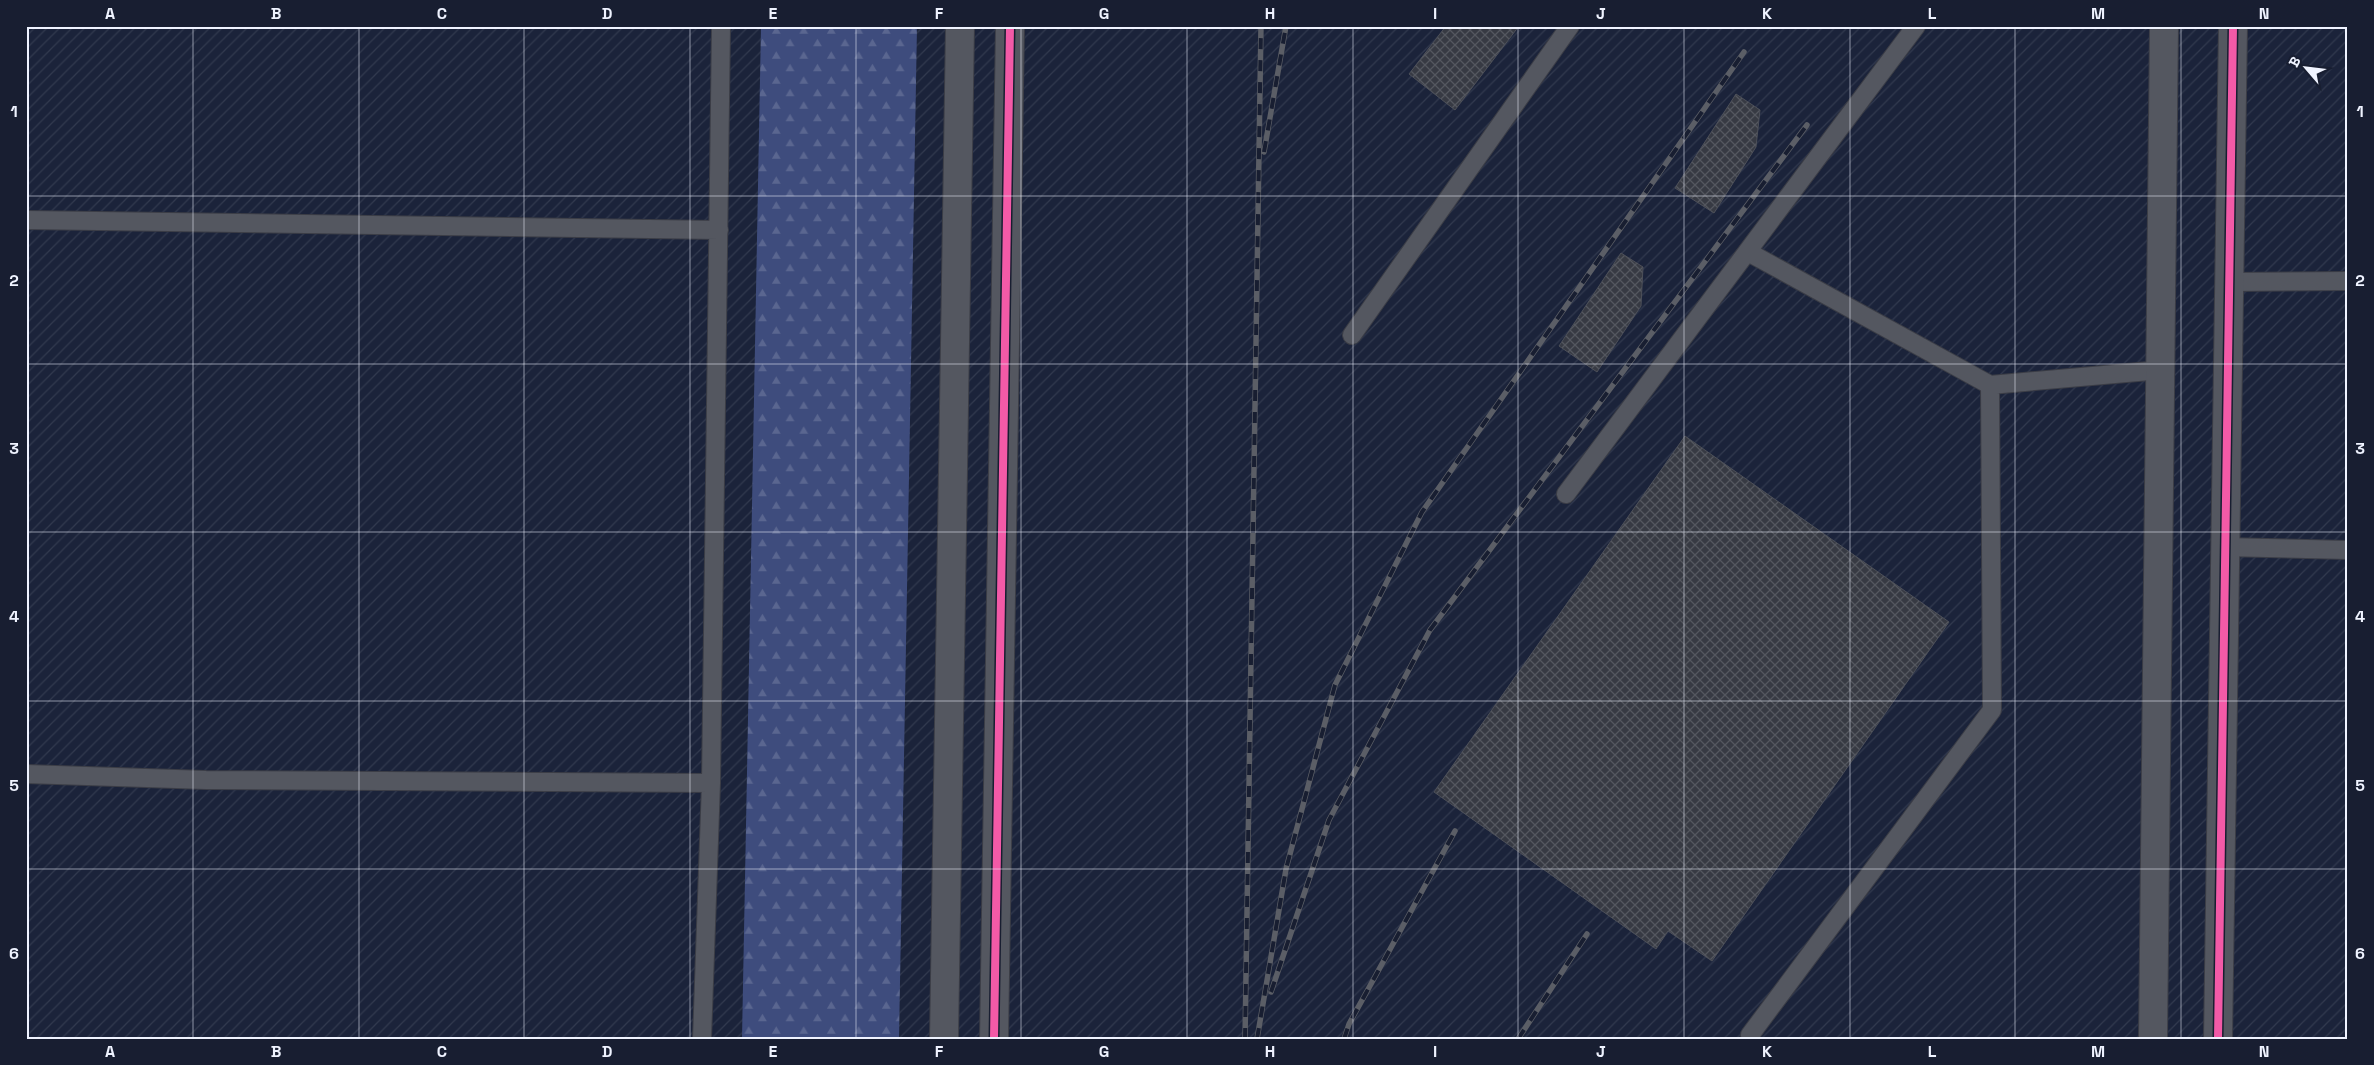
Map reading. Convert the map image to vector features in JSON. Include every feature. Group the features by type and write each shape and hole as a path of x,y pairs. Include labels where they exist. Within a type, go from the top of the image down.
{"street":[{"path":"944,1039 960,26"},
{"path":"994,1039 1010,26"},
{"path":"2154,1039 2164,26"},
{"path":"2218,1039 2232,26"}],"lane":[{"path":"702,1039 711,783 721,26"},
{"path":"1352,335 1570,26"},
{"path":"1566,494 1916,26"},
{"path":"26,220 719,230"},
{"path":"1748,252 1990,385 2161,370"},
{"path":"2229,282 2348,281"},
{"path":"1750,1035 1992,710 1990,385"},
{"path":"2225,547 2348,550"},
{"path":"26,774 206,780 711,783"}],"shaded area":[{"path":"26,26 2348,26 2348,1039 26,1039"}],"green space":[{"path":"761,26 917,26 899,1039 742,1039"}],"building":[{"path":"1446,26 1519,26 1455,110 1409,74"},
{"path":"1736,94 1760,110 1756,147 1714,213 1675,188"},
{"path":"1621,253 1643,267 1641,306 1597,372 1559,346"},
{"path":"1685,436 1949,622 1712,961 1668,931 1656,949 1434,792"}],"railway":[{"path":"1245,1039 1261,26"},
{"path":"1264,152 1286,26"},
{"path":"1257,1039 1286,869 1335,685 1422,512 1744,52"},
{"path":"1271,992 1329,820 1430,630 1807,125"},
{"path":"1344,1039 1349,1024 1455,831"},
{"path":"1518,1039 1587,934"}],"cycle path":[{"path":"994,1039 1010,26"},
{"path":"2218,1039 2233,26"}]}
